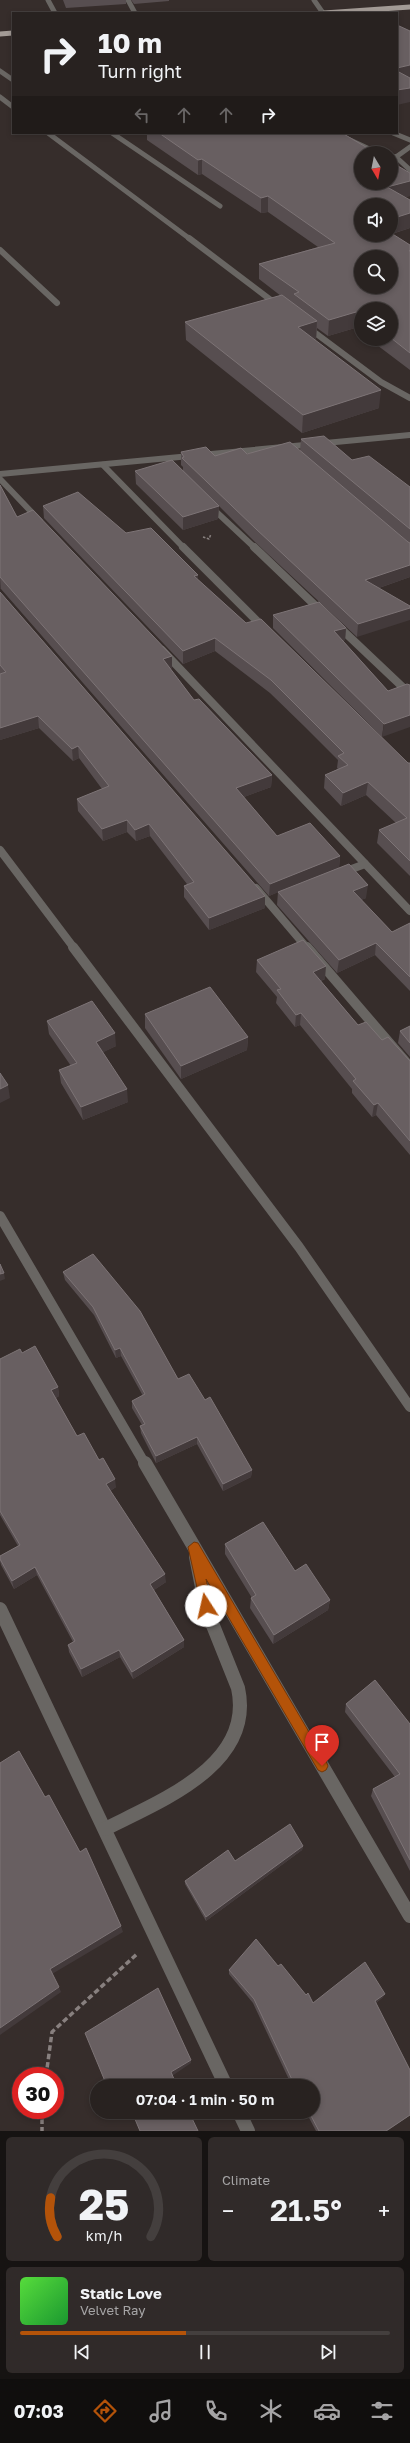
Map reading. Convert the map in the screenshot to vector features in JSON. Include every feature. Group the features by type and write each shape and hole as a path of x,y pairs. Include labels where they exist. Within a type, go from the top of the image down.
{"main road":[{"path":"338,12 410,7"},
{"path":"0,34 12,33"}],"street":[{"path":"48,0 54,12"},
{"path":"128,0 134,12"},
{"path":"314,0 322,12"},
{"path":"0,71 12,79"},
{"path":"0,97 12,105"},
{"path":"49,134 287,312"},
{"path":"113,134 220,206"},
{"path":"337,134 360,146"},
{"path":"395,134 410,140"},
{"path":"398,154 410,147"},
{"path":"398,160 410,170"},
{"path":"0,250 57,303"},
{"path":"300,321 381,382 410,398"},
{"path":"0,474 410,434"},
{"path":"288,447 300,456"},
{"path":"164,458 174,468"},
{"path":"104,465 133,498 272,637"},
{"path":"0,479 49,530"},
{"path":"204,500 410,694"},
{"path":"158,645 410,911"},
{"path":"0,850 299,1247 410,1407"},
{"path":"335,875 365,864"},
{"path":"248,878 272,901 410,1067"},
{"path":"0,1216 410,1916"},
{"path":"104,1829 199,1778 226,1751 239,1723 240,1699 206,1606 194,1547"},
{"path":"0,1609 223,2079"},
{"path":"242,2119 248,2131"}],"path":[{"path":"47,2067 52,2032 155,1937"},
{"path":"42,2119 42,2131"}],"building":[{"path":"398,25 410,31 410,65 398,68"},
{"path":"398,72 410,78 410,88 398,90"},
{"path":"160,134 344,134 364,146 354,146 354,190 392,190 410,200 410,213 398,217 398,198 354,198 354,242 398,242 398,237 410,245 410,353 398,344 398,302 354,302 354,313 329,320 294,294 299,292 259,264 335,243 268,196 261,198 202,159 198,160"},
{"path":"398,166 410,173 410,181 398,184"},
{"path":"282,295 317,321 298,327 381,390 303,415 185,322"},
{"path":"324,436 352,460 369,456 410,487 410,529 301,439"},
{"path":"290,442 410,543 410,565 365,580 410,606 410,608 358,624 182,458 184,457 181,452 206,447 215,456 241,448 247,454"},
{"path":"172,460 219,506 183,517 135,471"},
{"path":"0,485 17,517 33,510 172,656 163,659 194,700 199,699 272,775 236,788 277,836 310,823 340,856 270,884 0,577"},
{"path":"78,492 126,533 151,528 198,575 194,576 246,623 261,619 408,763 410,763 410,861 379,830 407,818 368,782 343,793 325,775 348,765 338,756 344,753 271,680 215,638 183,651 43,506"},
{"path":"0,592 265,896 209,918 184,886 194,882 149,824 135,830 127,820 102,829 77,799 109,786 78,746 72,749 38,716 0,728 0,674 6,672 0,665"},
{"path":"319,602 346,628 334,631 388,691 407,684 410,685 410,715 384,724 273,615"},
{"path":"349,864 368,885 353,891 392,932 410,923 410,977 376,943 339,960 278,892"},
{"path":"303,940 326,966 313,972 358,1025 366,1022 382,1040 388,1037 410,1061 410,1141 378,1103 374,1105 353,1081 356,1079 301,1013 296,1015 277,990 281,989 257,960"},
{"path":"210,987 248,1037 181,1066 145,1014"},
{"path":"92,1001 115,1033 96,1042 127,1089 81,1107 59,1070 77,1063 47,1021"},
{"path":"410,1026 410,1043 400,1031"},
{"path":"0,1073 8,1085 0,1089"},
{"path":"93,1254 140,1311 178,1379 189,1374 205,1400 210,1397 252,1470 223,1484 197,1437 156,1456 140,1426 145,1424 132,1401 145,1394 120,1348 115,1350 93,1307 63,1272"},
{"path":"0,1264 4,1273 0,1274"},
{"path":"35,1346 58,1387 51,1390 77,1436 84,1433 99,1460 103,1458 115,1479 106,1484 165,1574 150,1584 184,1640 132,1672 119,1650 81,1669 68,1645 75,1641 35,1567 12,1581 0,1559 0,1556 20,1545 0,1511 0,1359 20,1349 22,1353"},
{"path":"263,1522 295,1571 306,1564 330,1600 274,1635 251,1598 256,1595 225,1544"},
{"path":"375,1680 410,1724 410,1860 373,1789 400,1774 346,1704"},
{"path":"19,1751 45,1797 49,1795 80,1852 86,1848 121,1926 50,1969 59,1987 0,2028 0,1763"},
{"path":"290,1824 303,1846 206,1917 185,1881 228,1850 235,1861"},
{"path":"256,1939 278,1966 281,1964 306,1995 308,1993 313,2003 365,1962 385,1994 375,2001 410,2070 410,2115 386,2131 319,2131 313,2119 320,2119 320,2079 292,2079 254,1999 229,1970"},
{"path":"158,1988 191,2060 171,2072 174,2079 104,2079 85,2033"},
{"path":"135,2119 192,2119 198,2131 140,2131"}],"route":[{"path":"206,1606 194,1547 322,1766"}]}
